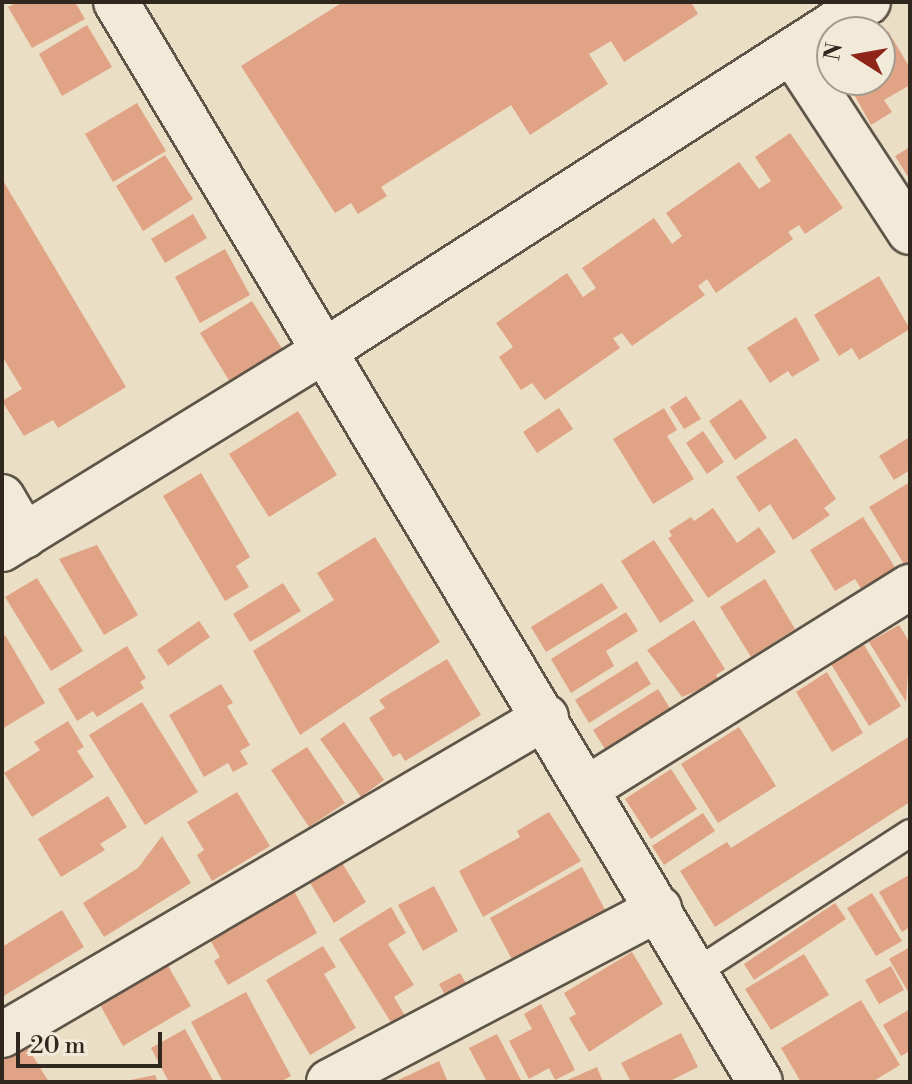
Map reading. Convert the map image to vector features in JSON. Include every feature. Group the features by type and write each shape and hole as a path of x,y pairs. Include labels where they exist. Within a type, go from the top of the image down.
{"street":[{"path":"116,2 546,717 760,1082"},
{"path":"2,497 13,542 326,350 792,52 858,5"},
{"path":"792,52 910,232"},
{"path":"588,788 910,587"},
{"path":"2,1035 546,717"},
{"path":"329,1082 659,909"}],"lane":[{"path":"696,972 910,833"}],"building":[{"path":"17,2 75,2 85,19 32,48 8,7"},
{"path":"343,2 691,2 698,14 624,62 611,41 589,54 608,84 530,135 511,105 381,187 387,196 358,214 351,203 335,213 241,66"},
{"path":"87,25 112,67 62,96 39,54"},
{"path":"896,44 910,68 910,85 896,93"},
{"path":"855,96 891,96 884,100 892,112 871,125"},
{"path":"137,103 166,151 113,182 85,134"},
{"path":"790,133 843,208 805,234 799,225 788,232 793,239 716,293 707,279 698,286 705,295 632,346 622,333 613,338 620,348 545,400 532,383 521,390 499,357 513,347 496,323 567,273 583,297 596,288 582,268 654,218 672,244 682,236 666,213 739,162 759,189 771,181 755,157"},
{"path":"910,147 910,180 895,156"},
{"path":"165,155 193,199 143,231 116,186"},
{"path":"2,179 126,387 58,428 53,420 24,436 2,401 22,389 2,356"},
{"path":"193,214 207,238 165,263 151,239"},
{"path":"225,249 250,295 200,323 175,277"},
{"path":"879,276 910,329 859,360 852,348 839,356 814,315"},
{"path":"252,301 283,350 230,382 200,333"},
{"path":"796,317 820,360 792,377 788,371 770,383 747,348"},
{"path":"686,396 701,419 684,429 670,407"},
{"path":"741,399 767,438 735,460 709,421"},
{"path":"559,408 573,429 537,453 523,432"},
{"path":"664,408 677,430 667,436 694,479 653,504 613,439"},
{"path":"298,411 337,475 269,517 229,454"},
{"path":"703,431 724,462 707,474 686,443"},
{"path":"796,438 836,499 824,508 830,515 793,540 770,504 759,512 736,477"},
{"path":"908,438 910,470 894,480 879,456"},
{"path":"201,473 250,557 236,566 249,587 225,601 163,496"},
{"path":"910,482 910,574 869,507"},
{"path":"713,508 737,543 759,527 776,552 708,598 668,538 672,536 669,531 691,517 694,521"},
{"path":"863,517 900,575 866,597 855,579 835,591 810,550"},
{"path":"375,537 440,642 300,735 253,651 334,600 317,573"},
{"path":"654,540 694,601 660,623 621,561"},
{"path":"97,545 138,615 104,635 59,559"},
{"path":"37,578 83,651 51,671 5,597"},
{"path":"765,579 795,629 751,657 720,607"},
{"path":"283,583 301,611 250,642 233,614"},
{"path":"602,583 618,608 546,652 531,627"},
{"path":"626,612 638,631 606,651 614,666 571,693 551,659"},
{"path":"694,620 725,669 716,675 720,681 682,697 647,650"},
{"path":"199,621 210,637 168,666 157,650"},
{"path":"899,625 910,643 906,702 869,642"},
{"path":"5,635 45,703 2,729 2,637"},
{"path":"864,645 901,706 869,726 831,664"},
{"path":"127,646 146,678 140,682 144,688 97,717 93,711 77,721 58,689"},
{"path":"447,659 481,715 405,761 400,753 393,757 369,718 385,708 379,700"},
{"path":"637,661 651,684 589,723 575,700"},
{"path":"827,672 863,733 832,752 796,692"},
{"path":"221,684 233,703 227,706 250,745 240,751 248,764 233,772 228,763 204,777 169,715"},
{"path":"658,689 675,716 610,757 593,730"},
{"path":"142,702 198,792 145,825 89,735"},
{"path":"68,721 84,747 77,751 94,777 32,817 4,773 40,750 34,742"},
{"path":"344,722 384,780 361,797 320,739"},
{"path":"739,727 776,786 718,823 681,764"},
{"path":"910,736 910,802 715,927 680,871 727,842 731,848"},
{"path":"307,747 345,803 309,827 271,770"},
{"path":"671,769 697,809 651,839 625,799"},
{"path":"237,792 270,846 212,881 197,855 204,850 187,822"},
{"path":"108,796 127,827 100,844 105,850 61,877 38,839"},
{"path":"549,812 581,861 483,917 459,871 520,837 517,831"},
{"path":"703,813 715,831 664,865 652,846"},
{"path":"162,836 191,883 104,937 83,903 138,868"},
{"path":"341,861 366,902 334,923 309,881"},
{"path":"582,867 609,917 516,967 490,918"},
{"path":"909,875 910,927 902,932 879,892"},
{"path":"434,886 458,931 423,951 398,905"},
{"path":"294,891 317,933 228,985 214,961 220,957 210,940"},
{"path":"872,893 902,941 876,956 847,908"},
{"path":"835,903 846,919 754,980 744,964"},
{"path":"391,907 406,933 388,944 414,985 394,997 410,1024 397,1032 339,939"},
{"path":"62,910 84,947 2,997 2,947"},
{"path":"323,946 336,967 324,974 356,1028 310,1055 266,980"},
{"path":"910,947 910,995 889,959"},
{"path":"632,952 663,1004 589,1052 569,1018 576,1014 564,993"},
{"path":"804,954 829,995 771,1030 745,989"},
{"path":"167,964 191,1006 123,1046 99,1003"},
{"path":"891,966 904,990 879,1004 865,980"},
{"path":"460,973 474,997 452,1008 439,984"},
{"path":"246,992 291,1076 280,1082 223,1082 191,1022"},
{"path":"861,1000 900,1065 872,1082 801,1082 781,1048"},
{"path":"541,1004 575,1070 555,1080 549,1068 529,1079 509,1041 532,1029 524,1014"},
{"path":"910,1009 910,1051 901,1056 883,1025"},
{"path":"185,1029 214,1082 169,1082 151,1048"},
{"path":"681,1033 698,1067 668,1082 631,1082 621,1063"},
{"path":"497,1034 522,1082 487,1082 469,1048"},
{"path":"21,1037 49,1082 2,1082 2,1049"},
{"path":"439,1061 448,1082 394,1082"},
{"path":"597,1067 603,1082 563,1082"},
{"path":"155,1075 158,1082 126,1081"}]}
